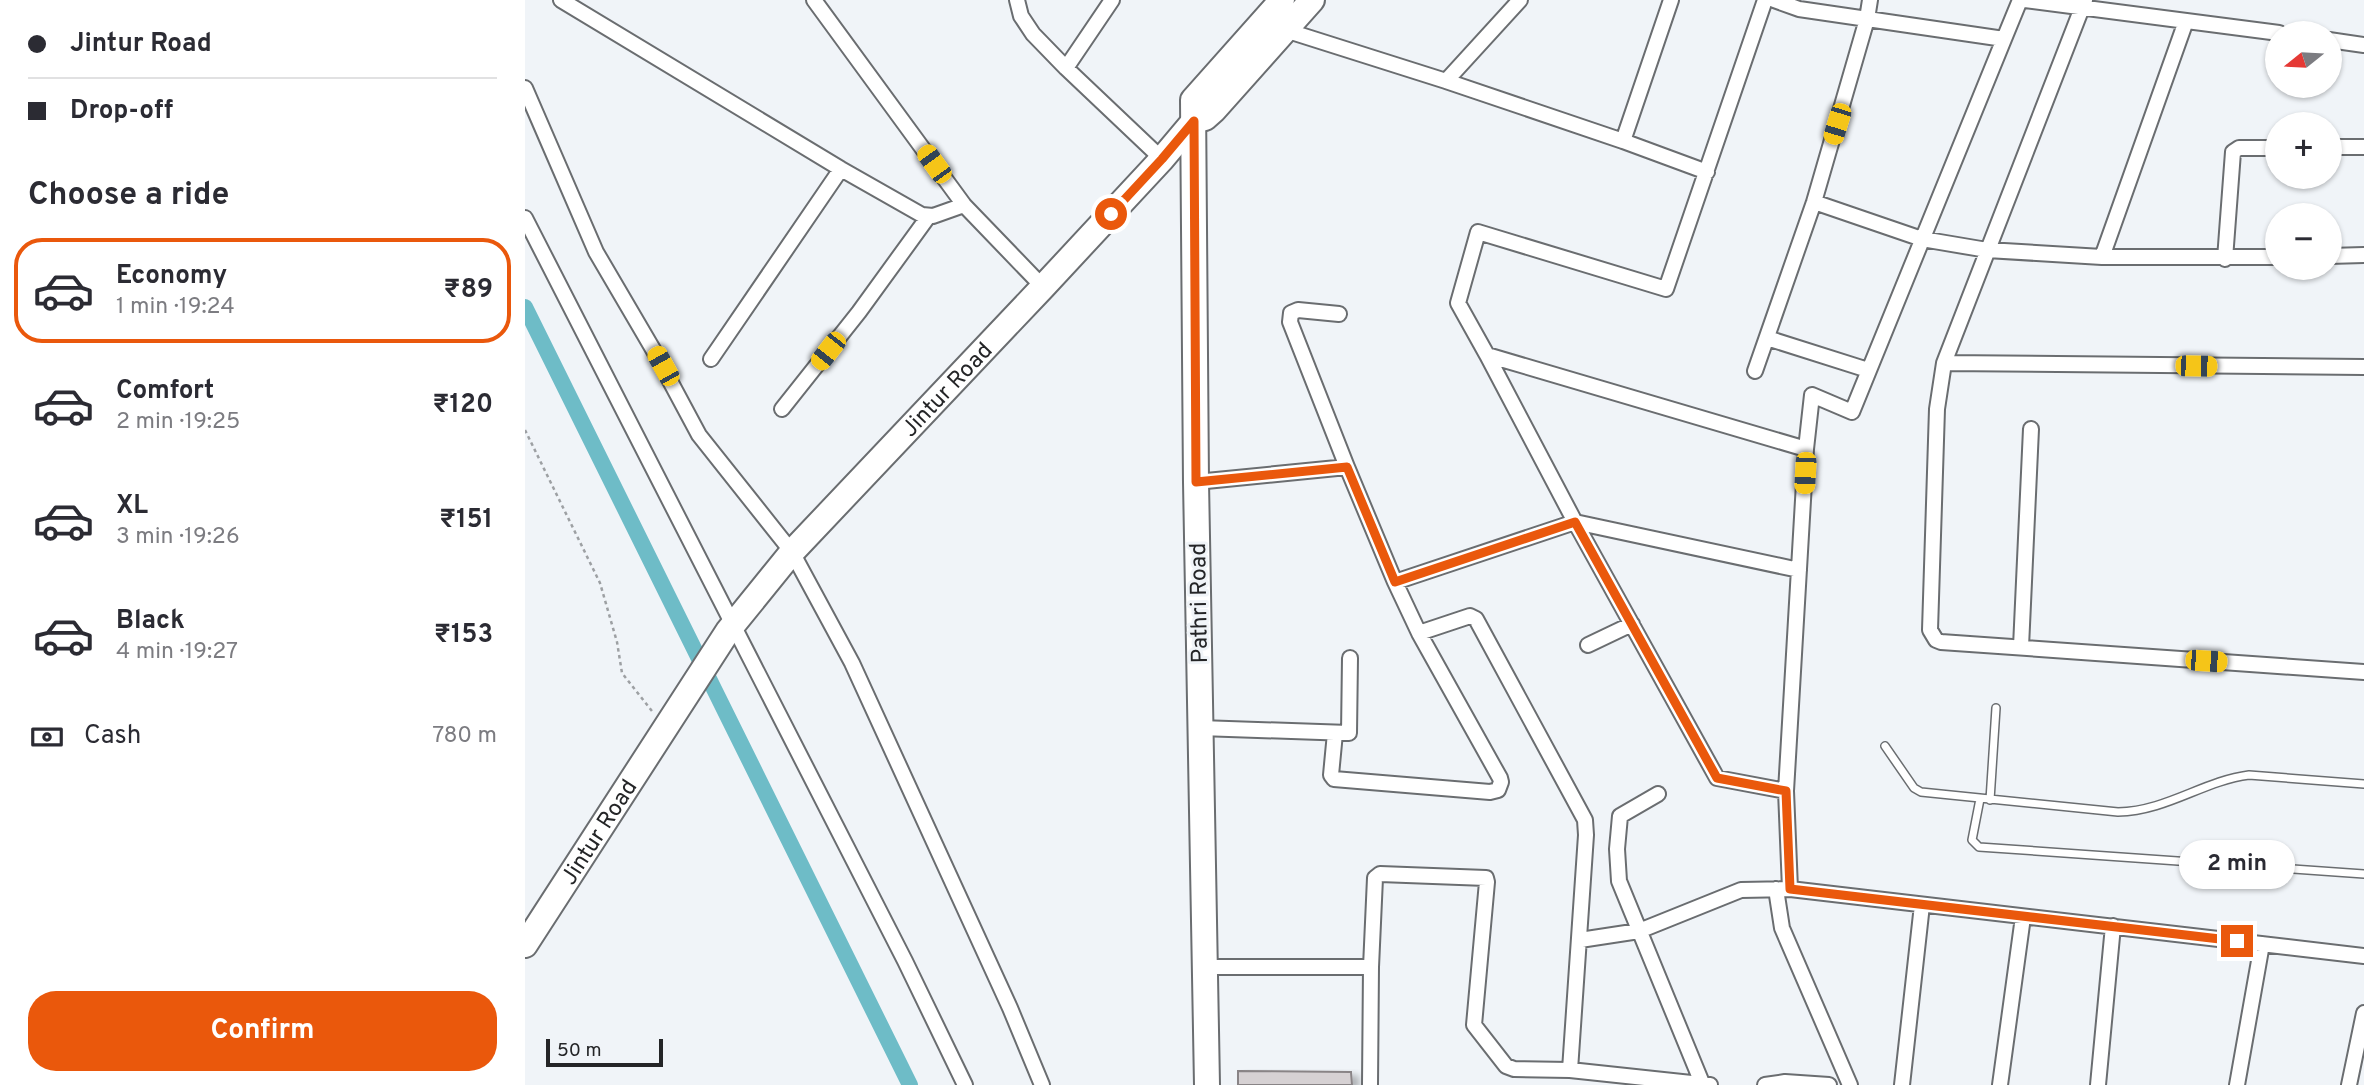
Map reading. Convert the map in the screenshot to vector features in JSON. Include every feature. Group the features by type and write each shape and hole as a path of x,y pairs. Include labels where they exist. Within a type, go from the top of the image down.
{"highway":[{"path":"1282,0 1195,96 1194,121 1205,118 1214,110 1312,0"},
{"name":"Jintur Road","path":"525,945 731,627 792,552 1043,287 1194,121"},
{"name":"Pathri Road","path":"1194,121 1196,482 1207,1085"}],"street":[{"path":"561,0 841,169 928,216"},
{"path":"814,0 964,205 1043,287"},
{"path":"1017,0 1025,22 1066,68 1165,155"},
{"path":"1066,68 1112,0"},
{"path":"1446,81 1520,0"},
{"path":"1623,141 1671,0"},
{"path":"1765,0 1667,289 1478,232 1458,303 1575,522 1717,778 1786,791"},
{"path":"1774,0 1799,9 2004,39"},
{"path":"1755,371 1814,202 1871,0"},
{"path":"1850,1085 1782,928 1786,791 1806,449 1812,395 1852,412 2022,0 2083,4 2265,31"},
{"path":"2083,4 1944,363 1937,409 1930,630 1936,640 1941,642 2364,672"},
{"path":"2102,257 2186,21"},
{"path":"1285,30 1446,81 1623,141 1707,173"},
{"path":"2342,41 2364,44"},
{"path":"525,88 596,252 655,351 690,419 708,446 792,552 852,663 1010,1008 1042,1085"},
{"path":"2342,147 2364,147"},
{"path":"2225,258 2234,149 2265,148"},
{"path":"711,359 841,169"},
{"path":"1814,202 1922,239 1987,250 2102,257 2265,257"},
{"path":"782,410 859,312 928,216 964,205"},
{"path":"525,218 731,627 905,961 965,1085"},
{"path":"2342,256 2364,255"},
{"path":"1335,733 1331,775 1334,779 1490,792 1500,787 1500,778 1419,633 1395,582 1293,336 1291,313 1298,310 1339,314"},
{"path":"1767,338 1868,370"},
{"path":"1487,355 1806,449"},
{"path":"1944,363 2364,367"},
{"path":"2021,648 2031,429"},
{"path":"1196,482 1347,467"},
{"path":"1395,582 1575,522 1799,570"},
{"path":"1419,633 1470,616 1476,619 1582,813 1586,829 1570,1070"},
{"path":"1588,645 1632,624"},
{"path":"1201,728 1350,732 1350,658"},
{"path":"1370,1085 1371,967 1376,875 1484,876 1487,882 1475,1028 1509,1068 1570,1070 1706,1084 1619,881 1619,822 1624,813 1658,794"},
{"path":"1580,940 1639,931 1741,890 1783,889 2364,956"},
{"path":"1902,1085 1922,905"},
{"path":"2000,1085 2023,917"},
{"path":"2098,1085 2113,926"},
{"path":"2237,1085 2262,944"},
{"path":"1205,967 1371,967"},
{"path":"2349,1085 2364,1013"},
{"path":"1765,1085 1785,1082 1829,1085"}],"lane":[{"path":"1990,800 1996,708"},
{"path":"1885,746 1917,790 1980,799 2131,812 2159,807 2249,775 2364,784"},
{"path":"1980,799 1972,840 1979,847 2364,874"}],"path":[{"path":"525,430 600,583 617,642 622,673 668,723"}],"building":[{"path":"1238,1071 1351,1072 1352,1085 1238,1085"}],"waterway":[{"path":"525,307 910,1085"}],"route":[{"path":"1111,214 1194,121 1196,482 1347,467 1395,582 1575,522 1717,778 1786,791 1790,889 2237,941"}]}
